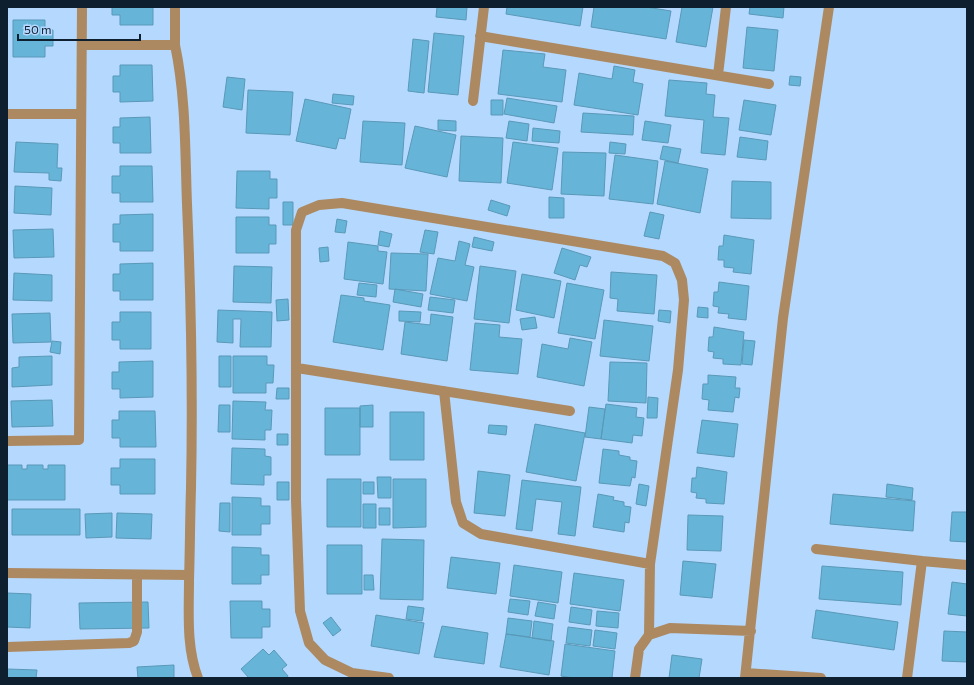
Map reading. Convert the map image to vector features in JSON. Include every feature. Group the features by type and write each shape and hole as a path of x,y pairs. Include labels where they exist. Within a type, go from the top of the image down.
{"street":[{"path":"7,441 79,440 82,7"},
{"path":"175,7 175,45 181,70 183,96 189,252 192,447 189,608 191,652 193,665 198,678"},
{"path":"474,101 484,7"},
{"path":"718,75 726,7"},
{"path":"821,678 746,675 783,318 829,7"},
{"path":"480,36 769,84"},
{"path":"82,45 175,45"},
{"path":"7,114 82,114"},
{"path":"389,678 352,673 325,660 309,643 300,611 296,500 296,230 302,212 319,205 342,203 663,256 675,262 682,280 684,300 679,354 650,564 649,635"},
{"path":"297,368 570,411"},
{"path":"444,391 456,502 463,523 482,534 650,564"},
{"path":"816,549 967,565"},
{"path":"907,678 922,561"},
{"path":"7,573 189,575"},
{"path":"7,647 129,643 134,641 137,632 136,575"},
{"path":"635,678 639,648 649,635 670,628 751,631"}],"building":[{"path":"112,7 153,7 153,25 120,25 120,15 112,15"},
{"path":"437,7 467,7 466,20 436,17"},
{"path":"507,7 583,7 580,26 506,14"},
{"path":"594,7 646,7 671,11 666,39 591,27"},
{"path":"682,7 713,7 706,47 676,42"},
{"path":"750,7 784,7 783,18 749,14"},
{"path":"13,20 45,20 45,30 53,30 53,46 45,46 45,57 13,57"},
{"path":"747,27 778,30 774,71 743,68"},
{"path":"434,33 464,36 458,95 428,92"},
{"path":"413,39 429,41 424,93 408,91"},
{"path":"503,50 545,54 543,67 566,70 562,102 498,94"},
{"path":"120,65 152,65 153,101 120,102 120,92 113,92 113,76 120,76"},
{"path":"614,66 635,70 633,82 643,84 638,115 574,105 579,73 612,79"},
{"path":"790,76 801,77 800,86 789,85"},
{"path":"227,77 245,79 242,110 223,107"},
{"path":"669,80 707,83 706,94 715,95 713,117 729,118 725,155 701,153 704,120 665,116"},
{"path":"248,90 293,92 290,135 246,133"},
{"path":"333,94 354,96 353,105 332,103"},
{"path":"507,98 557,106 554,123 504,114"},
{"path":"305,99 351,109 345,139 339,138 336,149 296,141"},
{"path":"491,100 503,100 503,115 491,115"},
{"path":"744,100 776,105 771,135 739,130"},
{"path":"583,113 634,116 633,135 581,132"},
{"path":"150,117 151,153 120,153 120,143 113,143 113,127 120,127 120,118"},
{"path":"438,120 456,121 456,131 438,130"},
{"path":"363,121 405,123 402,165 360,162"},
{"path":"509,121 529,124 527,141 506,138"},
{"path":"645,121 671,125 668,143 642,140"},
{"path":"415,126 456,135 447,177 405,168"},
{"path":"533,128 560,131 559,143 532,141"},
{"path":"461,136 503,138 501,183 459,181"},
{"path":"740,137 768,141 766,160 737,157"},
{"path":"16,142 58,144 57,168 62,168 61,181 49,180 49,173 14,172"},
{"path":"513,142 558,148 552,190 507,183"},
{"path":"610,142 626,144 625,154 609,153"},
{"path":"663,146 681,149 678,163 660,159"},
{"path":"563,152 606,153 604,196 561,194"},
{"path":"615,155 658,161 653,204 609,199"},
{"path":"665,161 708,169 700,213 657,204"},
{"path":"120,166 152,166 153,202 120,202 120,193 112,193 112,176 120,176"},
{"path":"237,171 270,171 270,179 277,179 277,198 269,198 269,209 236,208"},
{"path":"732,181 771,182 771,219 731,218"},
{"path":"15,186 52,188 51,215 14,213"},
{"path":"549,197 564,198 564,218 549,218"},
{"path":"491,200 510,206 507,216 488,210"},
{"path":"283,202 293,202 293,225 283,225"},
{"path":"650,212 664,215 659,239 644,236"},
{"path":"153,214 153,251 120,251 120,242 113,242 113,224 120,224 120,215"},
{"path":"236,217 269,217 269,225 276,225 276,244 269,244 269,253 236,253"},
{"path":"337,219 347,221 345,233 335,232"},
{"path":"53,229 54,257 14,258 13,230"},
{"path":"425,230 438,232 434,254 420,252"},
{"path":"380,231 392,234 389,247 378,245"},
{"path":"724,235 754,240 751,274 733,272 734,268 724,267 724,260 718,260 719,246 723,246"},
{"path":"474,237 494,242 492,251 472,247"},
{"path":"459,241 470,244 465,265 474,267 467,301 430,294 438,258 455,261"},
{"path":"348,242 378,246 378,251 387,252 383,284 344,279"},
{"path":"328,247 329,261 320,262 319,248"},
{"path":"562,248 591,257 587,267 580,265 575,280 554,273"},
{"path":"391,253 428,254 426,291 389,289"},
{"path":"153,263 153,300 120,300 120,291 113,291 113,274 120,274 120,264"},
{"path":"234,266 272,267 271,303 233,302"},
{"path":"480,266 516,271 509,323 474,319"},
{"path":"611,272 657,275 654,314 617,311 618,299 610,298"},
{"path":"14,273 52,275 52,301 13,300"},
{"path":"522,274 561,281 554,318 516,310"},
{"path":"719,282 749,286 746,320 728,318 729,314 718,313 719,307 713,306 714,292 718,292"},
{"path":"359,283 377,285 376,297 357,295"},
{"path":"567,283 604,290 595,339 558,333"},
{"path":"395,289 423,294 421,307 393,302"},
{"path":"341,295 364,298 364,301 390,305 383,350 333,342"},
{"path":"430,297 455,300 453,313 428,310"},
{"path":"288,299 289,320 277,321 276,300"},
{"path":"698,307 708,308 708,318 697,317"},
{"path":"218,310 272,312 271,347 240,347 241,319 233,319 233,343 217,342"},
{"path":"659,310 671,311 670,323 658,321"},
{"path":"399,311 421,312 420,322 399,321"},
{"path":"120,312 151,312 151,349 120,349 120,340 112,340 112,322 120,322"},
{"path":"50,313 51,342 13,343 12,314"},
{"path":"431,314 453,317 447,361 401,354 405,322 430,325"},
{"path":"535,317 537,328 522,330 520,319"},
{"path":"604,320 653,326 649,361 600,356"},
{"path":"475,323 500,325 499,337 522,339 518,374 470,370"},
{"path":"714,327 744,332 741,365 723,364 723,359 713,358 714,352 708,351 709,337 713,337"},
{"path":"570,338 592,342 584,386 537,377 542,344 568,349"},
{"path":"744,340 755,341 752,365 742,364"},
{"path":"52,341 61,342 60,354 50,352"},
{"path":"52,356 52,385 12,387 12,368 19,367 19,357"},
{"path":"219,356 231,356 231,387 219,387"},
{"path":"233,356 267,356 267,365 274,365 273,383 266,383 266,393 233,393"},
{"path":"153,361 153,397 120,398 120,389 112,389 112,372 119,372 119,362"},
{"path":"610,362 647,363 646,403 608,401"},
{"path":"708,375 736,377 735,388 740,388 739,398 735,397 733,412 708,410 709,400 702,399 703,384 708,384"},
{"path":"277,388 289,388 289,399 276,399"},
{"path":"648,397 658,398 657,418 647,418"},
{"path":"52,400 53,426 12,427 11,401"},
{"path":"233,401 266,402 265,410 272,410 271,430 265,430 265,440 232,439"},
{"path":"606,404 637,408 636,417 644,418 642,436 633,435 632,443 601,439"},
{"path":"219,405 230,405 230,432 218,432"},
{"path":"373,405 373,427 360,427 360,406"},
{"path":"589,407 605,409 601,439 585,437"},
{"path":"325,408 360,408 360,455 325,455"},
{"path":"119,411 155,411 156,447 120,447 120,438 112,438 112,420 119,420"},
{"path":"390,412 424,412 424,460 390,460"},
{"path":"702,420 738,424 734,457 697,453"},
{"path":"535,424 585,433 576,481 526,472"},
{"path":"489,425 507,426 506,435 488,433"},
{"path":"277,434 288,434 288,445 277,445"},
{"path":"232,448 265,449 265,456 271,457 271,475 264,475 264,485 231,484"},
{"path":"603,449 619,451 619,455 630,457 630,460 637,461 635,478 632,477 630,486 599,483"},
{"path":"120,459 155,459 155,494 120,494 120,485 111,485 111,468 120,468"},
{"path":"7,465 22,465 22,469 27,469 27,465 43,465 43,469 48,469 48,465 65,465 65,500 7,500"},
{"path":"697,467 727,472 724,504 706,503 706,499 696,498 697,493 691,492 692,478 696,478"},
{"path":"478,471 510,475 505,516 474,513"},
{"path":"377,477 391,477 391,498 378,498"},
{"path":"327,479 361,479 361,527 327,527"},
{"path":"393,479 426,479 426,527 393,528"},
{"path":"522,480 581,487 575,536 558,534 562,502 536,499 532,531 516,529"},
{"path":"277,482 289,482 289,500 277,500"},
{"path":"363,482 374,482 374,494 363,494"},
{"path":"639,484 649,486 646,506 636,504"},
{"path":"887,484 913,488 912,500 886,497"},
{"path":"598,494 614,497 613,500 624,502 624,506 631,507 629,523 625,522 624,532 593,527"},
{"path":"833,494 915,501 913,531 830,524"},
{"path":"232,497 261,498 261,506 270,506 270,524 261,524 261,535 232,535"},
{"path":"220,503 230,503 230,532 219,531"},
{"path":"363,504 376,504 376,528 363,528"},
{"path":"379,508 390,508 390,525 379,525"},
{"path":"12,509 80,509 80,535 12,535"},
{"path":"952,512 967,512 967,542 950,541"},
{"path":"112,513 112,537 86,538 85,514"},
{"path":"117,513 152,514 151,539 116,538"},
{"path":"688,515 723,516 721,551 687,550"},
{"path":"382,539 424,540 423,600 380,599"},
{"path":"327,545 362,545 362,594 327,594"},
{"path":"232,547 261,548 261,555 269,555 269,575 261,575 261,584 232,584"},
{"path":"451,557 500,563 496,594 447,588"},
{"path":"683,561 716,564 712,598 680,595"},
{"path":"514,565 562,572 558,603 510,596"},
{"path":"822,566 903,572 901,605 819,599"},
{"path":"574,573 624,580 620,611 570,604"},
{"path":"364,575 373,575 374,590 364,590"},
{"path":"952,582 967,584 967,616 948,614"},
{"path":"7,593 31,594 30,628 7,627"},
{"path":"510,599 530,601 528,615 508,612"},
{"path":"230,601 262,601 262,609 270,609 270,627 262,627 262,638 231,638"},
{"path":"148,602 149,628 80,629 79,603"},
{"path":"538,602 556,605 554,619 535,616"},
{"path":"408,606 424,608 422,621 406,619"},
{"path":"571,607 592,610 590,625 569,622"},
{"path":"816,610 898,622 894,650 812,638"},
{"path":"597,611 619,613 618,628 596,626"},
{"path":"376,615 424,623 419,654 371,646"},
{"path":"331,617 341,630 333,636 323,623"},
{"path":"508,618 532,621 530,637 506,634"},
{"path":"534,621 553,624 551,641 532,638"},
{"path":"442,626 488,633 484,664 434,657"},
{"path":"568,627 592,630 590,646 566,643"},
{"path":"595,630 617,633 615,649 593,646"},
{"path":"944,631 967,632 967,662 942,661"},
{"path":"506,634 554,641 549,675 500,667"},
{"path":"565,644 615,651 612,678 573,678 561,676"},
{"path":"263,649 269,655 274,650 287,665 282,669 288,676 287,678 249,678 241,669"},
{"path":"672,655 702,659 699,678 669,678"},
{"path":"174,665 174,678 138,678 137,667"},
{"path":"7,669 37,670 36,678 7,678"}]}
